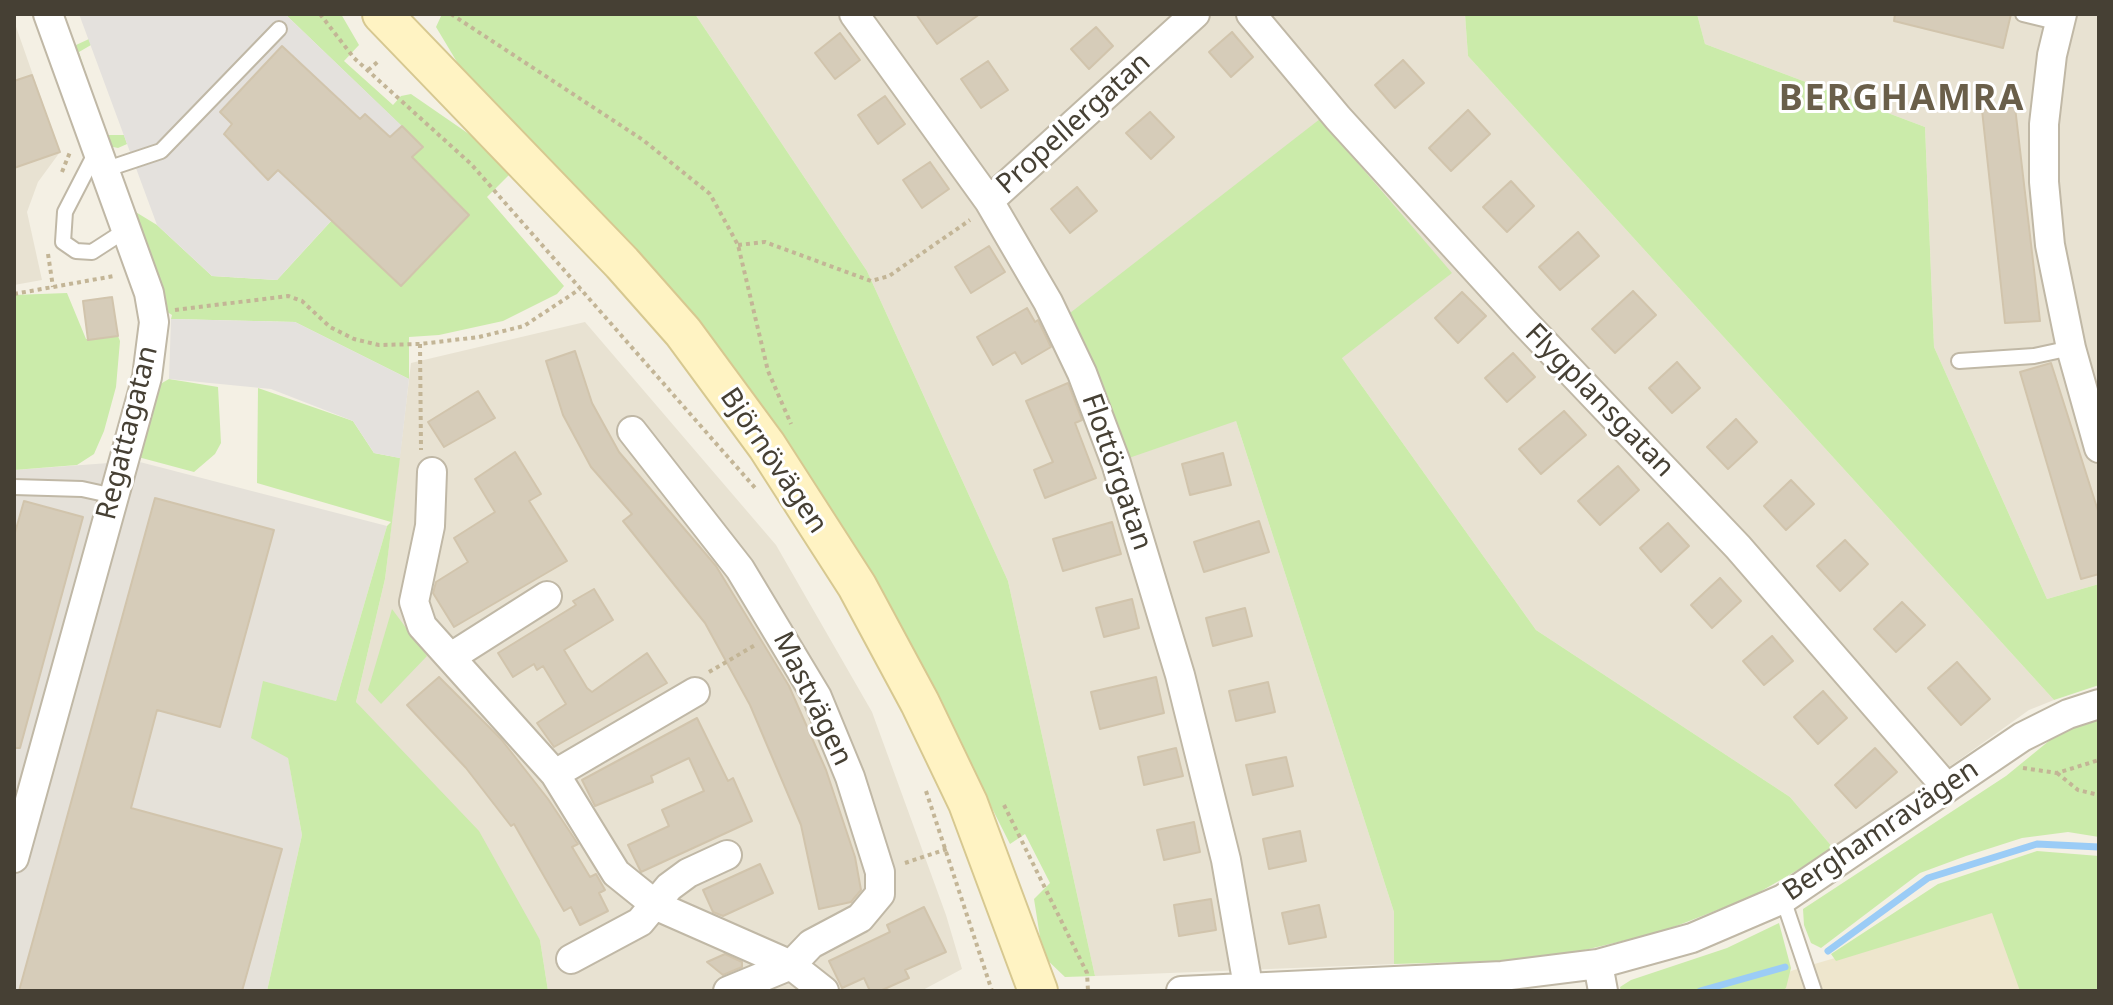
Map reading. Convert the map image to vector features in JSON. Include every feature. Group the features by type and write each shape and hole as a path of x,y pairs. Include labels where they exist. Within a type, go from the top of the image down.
{"main road":[{"name":"Björnövägen","path":"382,14 622,263 683,332 767,446 857,586 920,703 968,803 1038,991"}],"street":[{"name":"Regattagatan","path":"14,858 147,377 152,314 149,293 48,14"},
{"name":"Flottörgatan","path":"854,14 989,201 1048,302 1082,373 1116,463 1190,717 1226,860 1248,986"},
{"name":"Propellergatan","path":"989,201 1195,14"},
{"name":"Flygplansgatan","path":"1251,14 1338,118 1524,322 1738,547 1947,788"},
{"path":"2061,18 2044,124 2044,182 2050,245 2071,348 2099,448"},
{"name":"Mastvägen","path":"632,431 740,569 817,697 850,777 880,872"},
{"path":"432,472 430,526 414,602 422,626 555,774 616,873 657,906 791,965 824,991"},
{"path":"451,657 547,596"},
{"path":"555,774 695,692"},
{"name":"Berghamravägen","path":"1181,991 1248,986 1601,978 1783,899 1880,837 2022,737 2099,704"},
{"path":"571,959 640,922 657,906 669,887 688,873 727,855"},
{"path":"728,991 791,965 811,944 860,918 880,894 880,872"}],"lane":[{"path":"2023,14 2061,18"},
{"path":"126,230 92,252 76,251 63,242 65,212 101,160 161,151 279,29"},
{"path":"1959,361 2034,356 2071,348"},
{"path":"14,487 82,489 114,496"},
{"path":"1783,899 1814,991"}],"path":[{"path":"320,14 354,58 471,164"},
{"path":"451,14 643,140 710,194 738,245 765,242 871,281 889,276 985,210 989,201"},
{"path":"354,58 471,164 762,496"},
{"path":"368,70 380,60"},
{"path":"14,294 114,276"},
{"path":"152,314 288,296 302,301 330,327 354,339 379,345 420,344 479,337 524,326 580,289"},
{"path":"420,344 421,469 432,472"},
{"path":"695,692 691,683 779,630"},
{"path":"2016,769 2057,773 2099,760"},
{"path":"2057,773 2078,790 2099,795"},
{"path":"922,781 992,991"},
{"path":"880,872 947,849"}],"shaded area":[{"path":"79,14 285,14 402,126 390,137 365,114 360,119 283,47 220,112 232,124 224,135 267,180 278,170 332,220 277,280 212,276 157,225"},
{"path":"695,14 1465,14 1468,56 2054,700 2029,710 1834,849 1790,797 1536,630 1342,358 1236,421 1394,912 1394,964 1095,976 1008,581 867,271"},
{"name":"BERGHAMRA","path":"1697,14 2099,14 2099,584 2047,599 1934,347 1925,127 1705,44"},
{"path":"14,21 60,152 38,182 27,212 42,280 14,285"},
{"path":"171,319 295,322 409,379 400,458 374,453 353,421 271,389 169,379"},
{"path":"585,322 776,545 872,712 946,915 962,969 921,991 548,991 540,940 356,702 385,579 411,363"},
{"path":"136,461 387,526 336,701 263,682 288,757 302,835 267,991 14,991 14,470"},
{"path":"1992,912 2099,991 1736,991 1794,970"}],"green space":[{"path":"285,14 341,14 359,45 344,61 393,105 401,96 411,94 482,143 509,175 487,197 564,286 557,294 503,321 439,335 409,337 409,379 295,322 171,319 172,315 156,305 134,211 157,225 212,276 277,280 332,220 401,286 469,215 412,157 422,146"},
{"path":"442,14 695,14 867,271 1008,581 1095,976 1065,977 1043,956 1034,899 1050,883 1025,834 1010,844 899,623 873,585 466,77 436,27"},
{"path":"1465,14 1697,14 1705,44 1925,127 1934,347 2047,599 2099,584 2099,685 2054,700 1468,56"},
{"path":"89,39 91,45 79,52 106,135 124,135 127,144 118,148 104,145 71,57 76,45"},
{"path":"1320,119 1452,273 1342,358 1536,630 1790,797 1834,849 1751,897 1661,932 1576,952 1502,961 1394,964 1394,912 1236,421 1126,459 1070,313"},
{"path":"67,293 86,339 118,336 120,341 116,387 104,431 94,454 77,465 14,470 14,295"},
{"path":"169,379 218,387 221,443 215,454 194,472 138,457 155,387"},
{"path":"258,388 353,421 374,453 400,458 385,579 356,702 479,831 540,940 548,991 267,991 302,835 288,758 251,738 263,681 336,701 387,526 391,522 257,483"},
{"path":"392,609 427,656 381,704 368,690"},
{"path":"2099,716 2099,837 2068,832 2022,838 1966,856 1920,873 1821,948 1811,943 1804,925 1803,909 2006,776 2055,736"},
{"path":"2037,851 2099,856 2099,991 2020,991 1992,913 1836,961 1831,954 1938,884"},
{"path":"1779,923 1791,968 1786,988 1781,991 1621,991 1620,987 1631,980 1727,948"}],"building":[{"path":"916,14 980,14 937,44"},
{"path":"1895,14 2011,14 2003,48 1894,21"},
{"path":"1096,27 1113,46 1089,69 1071,49"},
{"path":"1232,32 1253,57 1231,77 1209,52"},
{"path":"840,33 860,60 835,79 815,53"},
{"path":"282,46 360,119 365,114 390,137 402,126 423,147 412,157 469,215 401,286 278,170 268,180 224,134 232,124 220,112"},
{"path":"1403,60 1424,83 1395,108 1375,85"},
{"path":"988,61 1008,90 981,108 961,79"},
{"path":"32,75 60,152 14,168 14,81"},
{"path":"885,96 905,124 878,144 858,115"},
{"path":"2015,107 2040,321 2005,323 1982,110"},
{"path":"1468,110 1490,134 1451,171 1429,148"},
{"path":"1150,112 1174,137 1151,159 1126,133"},
{"path":"930,162 949,189 922,208 903,180"},
{"path":"1511,181 1534,206 1507,232 1483,207"},
{"path":"1077,187 1097,211 1070,233 1051,209"},
{"path":"1578,232 1599,256 1560,290 1539,267"},
{"path":"989,246 1005,272 971,293 955,267"},
{"path":"1633,291 1656,315 1615,353 1592,329"},
{"path":"1462,292 1486,316 1458,343 1435,318"},
{"path":"112,297 118,336 88,340 83,301"},
{"path":"1027,308 1035,322 1038,320 1051,347 1022,364 1015,352 993,365 977,337"},
{"path":"575,351 592,403 619,452 716,566 789,686 826,770 855,857 861,890 851,902 819,909 801,825 750,705 705,623 623,521 632,514 591,467 563,415 546,361"},
{"path":"1513,353 1535,377 1507,402 1485,378"},
{"path":"1677,362 1700,388 1672,413 1649,388"},
{"path":"2051,363 2099,514 2099,574 2081,579 2020,372"},
{"path":"1068,383 1082,420 1075,423 1096,478 1045,498 1034,470 1053,462 1026,401"},
{"path":"478,391 495,418 444,447 428,422"},
{"path":"1564,411 1586,435 1541,474 1519,449"},
{"path":"1736,419 1757,442 1728,469 1707,447"},
{"path":"515,452 541,494 529,501 567,561 454,627 433,593 436,582 468,562 454,538 495,512 475,479"},
{"path":"1223,453 1231,485 1190,495 1182,464"},
{"path":"1618,466 1639,490 1600,525 1578,501"},
{"path":"1791,480 1814,504 1786,530 1764,506"},
{"path":"155,498 274,530 220,727 157,710 131,808 282,849 242,991 19,991"},
{"path":"24,501 83,517 20,748 14,748 14,536"},
{"path":"1259,521 1269,552 1204,572 1194,542"},
{"path":"1112,522 1121,554 1063,571 1053,539"},
{"path":"1668,523 1689,546 1661,572 1640,548"},
{"path":"1845,540 1868,564 1840,591 1817,566"},
{"path":"1720,578 1741,601 1712,628 1691,605"},
{"path":"594,589 613,620 564,650 587,688 592,692 647,653 667,683 554,747 537,723 566,704 543,666 537,670 534,664 513,677 498,653 576,605 573,601"},
{"path":"1132,599 1139,628 1104,637 1096,608"},
{"path":"1902,602 1925,625 1896,652 1874,629"},
{"path":"1245,608 1252,636 1213,646 1206,618"},
{"path":"1772,636 1793,661 1764,685 1743,661"},
{"path":"1957,662 1990,699 1961,725 1928,688"},
{"path":"439,677 501,739 548,799 578,844 572,847 590,877 596,874 605,890 599,893 608,911 580,925 571,907 564,911 514,824 511,826 466,768 407,705"},
{"path":"1156,677 1164,713 1100,729 1091,692"},
{"path":"1268,682 1275,712 1236,721 1229,691"},
{"path":"1823,691 1847,718 1818,744 1794,717"},
{"path":"697,718 728,781 733,778 752,821 641,872 628,845 669,826 662,810 704,791 689,758 651,776 653,782 595,806 582,780"},
{"path":"1176,748 1183,776 1144,785 1138,757"},
{"path":"1875,748 1897,772 1856,808 1835,785"},
{"path":"1286,757 1293,786 1253,795 1246,765"},
{"path":"1194,822 1200,852 1164,860 1157,830"},
{"path":"1300,831 1306,861 1269,869 1263,839"},
{"path":"760,864 773,893 723,916 713,912 703,890"},
{"path":"1211,899 1216,930 1179,936 1174,905"},
{"path":"1319,905 1326,937 1289,944 1282,913"},
{"path":"924,907 946,952 905,970 909,978 880,991 870,991 864,978 842,988 829,961 890,932 887,925"},
{"path":"725,954 742,962 742,967 723,975 707,962"}],"waterway":[{"path":"1828,951 1928,878 2037,844 2099,847"},
{"path":"1700,991 1785,967"}],"district":[{"name":"BERGHAMRA","path":"1902,100"}]}
